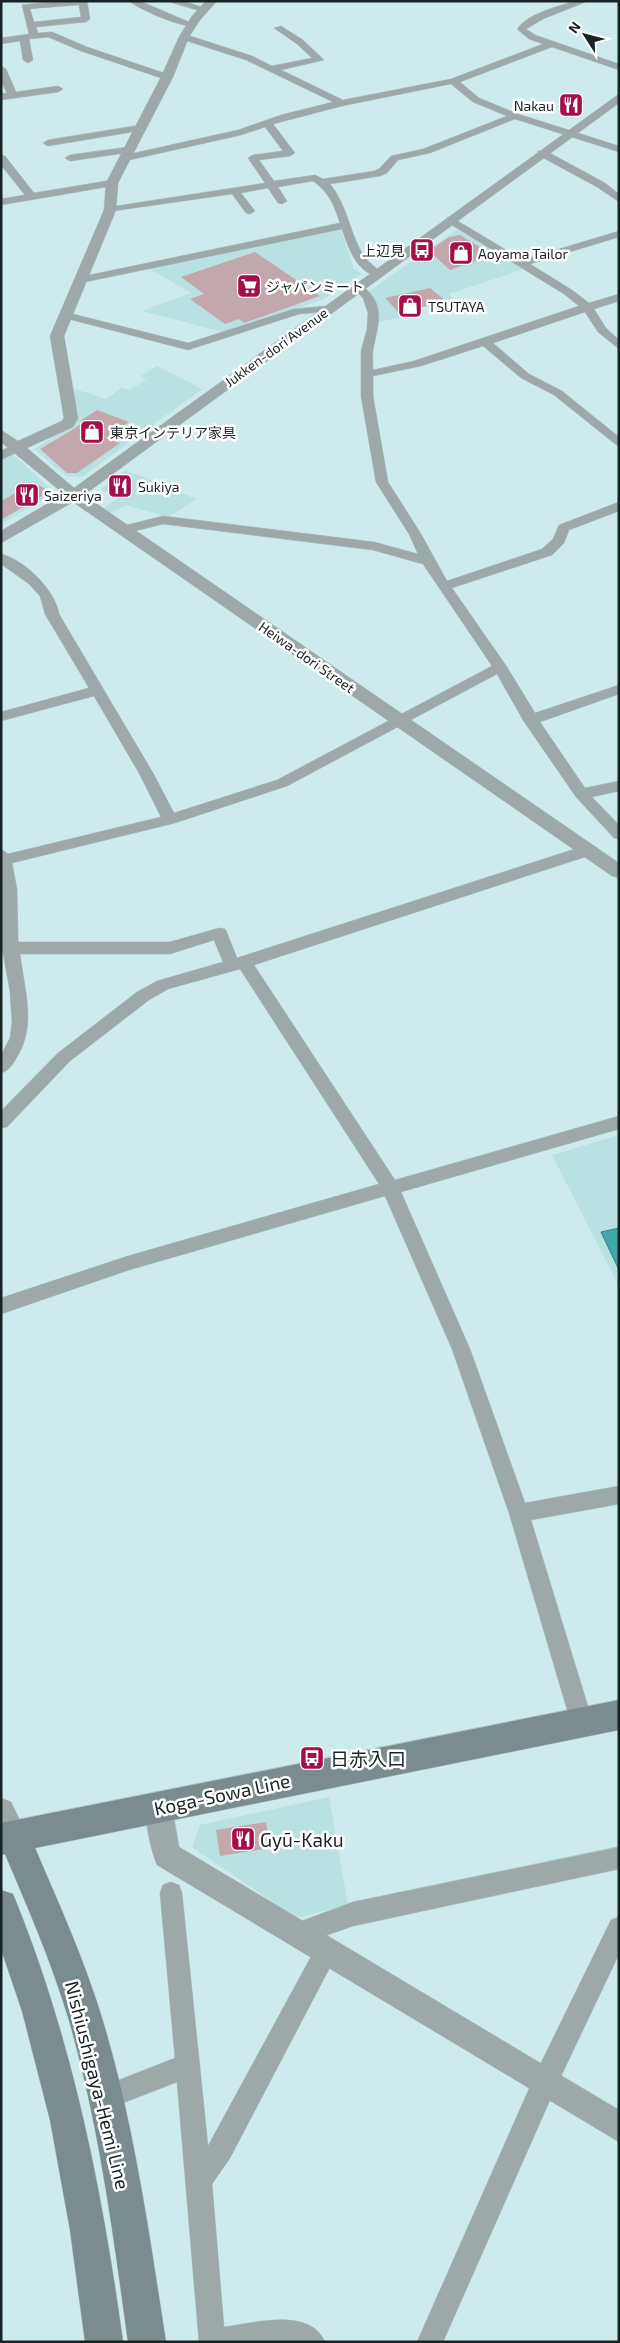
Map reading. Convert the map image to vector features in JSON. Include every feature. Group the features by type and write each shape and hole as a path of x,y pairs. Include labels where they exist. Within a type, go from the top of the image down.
{"main road":[{"name":"Koga-Sowa Line","path":"5,1829 159,1807 619,1715"},
{"name":"Nishiushigaya-Hemi Line","path":"5,1829 61,1947 85,2018 105,2098 126,2199 147,2342"},
{"path":"1,1906 24,1962 48,2037 86,2210 104,2342"}],"street":[{"path":"137,3 153,1"},
{"path":"171,1 208,5"},
{"path":"584,1 523,25 521,29 525,33 551,44 619,67"},
{"path":"28,60 30,25 25,7 83,2 86,19 30,25"},
{"path":"137,3 192,25"},
{"path":"1,456 68,424 71,418 57,336 64,315 110,210 112,183 167,78 184,37 208,5"},
{"path":"270,69 320,60 300,42 278,28"},
{"path":"1,41 50,34 84,49 167,78"},
{"path":"184,37 249,58 342,103"},
{"path":"70,158 127,154 241,132 342,103 453,81 551,44"},
{"path":"1,69 12,95"},
{"path":"453,81 476,100 515,116 619,149"},
{"path":"1,97 58,90"},
{"name":"Jukken-dori Avenue","path":"1,538 74,495 619,97"},
{"path":"110,210 315,178 324,182 376,174 383,171 395,158 426,151 515,116"},
{"path":"69,130 129,121 140,128"},
{"path":"267,123 290,153 253,158 282,201"},
{"path":"48,143 140,128"},
{"path":"542,153 601,185 619,199"},
{"path":"1,158 16,183 31,196"},
{"path":"324,182 343,212 360,261 365,268 376,273"},
{"path":"1,202 112,183"},
{"path":"234,190 250,211"},
{"path":"450,220 523,263 587,307 602,330 619,346"},
{"path":"80,280 346,225"},
{"path":"523,263 619,234"},
{"path":"358,287 368,297 374,313 373,329 367,351 367,396 382,482 415,534 428,561 500,667 530,720 581,794 619,834"},
{"path":"368,374 417,364 619,297"},
{"path":"64,315 188,347 298,311 328,308"},
{"path":"484,341 525,376 558,392 619,443"},
{"name":"Heiwa-dori Street","path":"1,434 74,495 122,530 619,872"},
{"path":"444,586 547,552 559,540 563,528 619,506"},
{"path":"122,530 162,520 374,546 428,561"},
{"path":"1,558 30,578 45,592 52,602 52,614 146,773 170,820"},
{"path":"1,1067 16,1045 18,1033 17,988 10,948 10,895 3,857 170,820 282,783 500,667"},
{"path":"530,720 619,688"},
{"path":"1,717 96,691"},
{"path":"581,794 619,786"},
{"path":"1,1122 64,1057 143,996 163,985 238,964 589,850"},
{"path":"10,948 170,948 219,933 238,964 390,1187 461,1349 519,1513 582,1723"},
{"path":"1,1306 128,1263 619,1122"},
{"path":"519,1513 619,1495"},
{"path":"159,1807 168,1854 619,2127"},
{"path":"299,1933 353,1914 619,1858"},
{"path":"170,1893 189,2065 212,2341 297,2332 312,2342"},
{"path":"430,2342 545,2082 619,1928"},
{"path":"199,2181 221,2149 327,1950"},
{"path":"105,2098 189,2065"}],"shaded area":[{"path":"458,229 524,269 449,294 453,299 412,310 415,315 378,322 378,306 369,291"},
{"path":"341,230 354,269 362,274 322,300 223,332 142,311 191,293 148,268"},
{"path":"157,366 202,389 82,477 66,476 34,449 72,426 79,414 72,388 106,399 121,388 129,390 146,380 141,376"},
{"path":"14,455 52,490 49,496 1,524 1,458"},
{"path":"126,470 197,499 168,517 126,505 110,513 103,508 119,498 100,489"},
{"path":"619,1135 619,1286 552,1155"},
{"path":"329,1797 348,1905 296,1918 192,1847 200,1825"}],"water":[{"path":"619,1228 619,1270 601,1232"}],"building":[{"name":"Aoyama Tailor","path":"460,235 493,255 450,270 429,251 449,237"},
{"name":"ジャパンミート","path":"255,252 320,296 244,323 239,319 225,324 190,299 204,294 181,277"},
{"name":"TSUTAYA","path":"430,288 446,301 399,313 385,298"},
{"name":"東京インテリア家具","path":"97,410 129,422 106,438 120,443 77,473 67,473 40,449 74,429 83,422 80,421"},
{"name":"Saizeriya","path":"34,483 50,491 1,520 1,501"},
{"name":"Gyū-Kaku","path":"266,1822 270,1848 220,1856 216,1830"}],"place":[{"name":"Nakau","path":"571,105"},
{"name":"上辺見","path":"422,250"},
{"name":"Aoyama Tailor","path":"461,253"},
{"name":"ジャパンミート","path":"249,286"},
{"name":"TSUTAYA","path":"410,306"},
{"name":"東京インテリア家具","path":"92,432"},
{"name":"Sukiya","path":"120,486"},
{"name":"Saizeriya","path":"27,495"},
{"name":"日赤入口","path":"312,1758"},
{"name":"Gyū-Kaku","path":"243,1839"}]}
